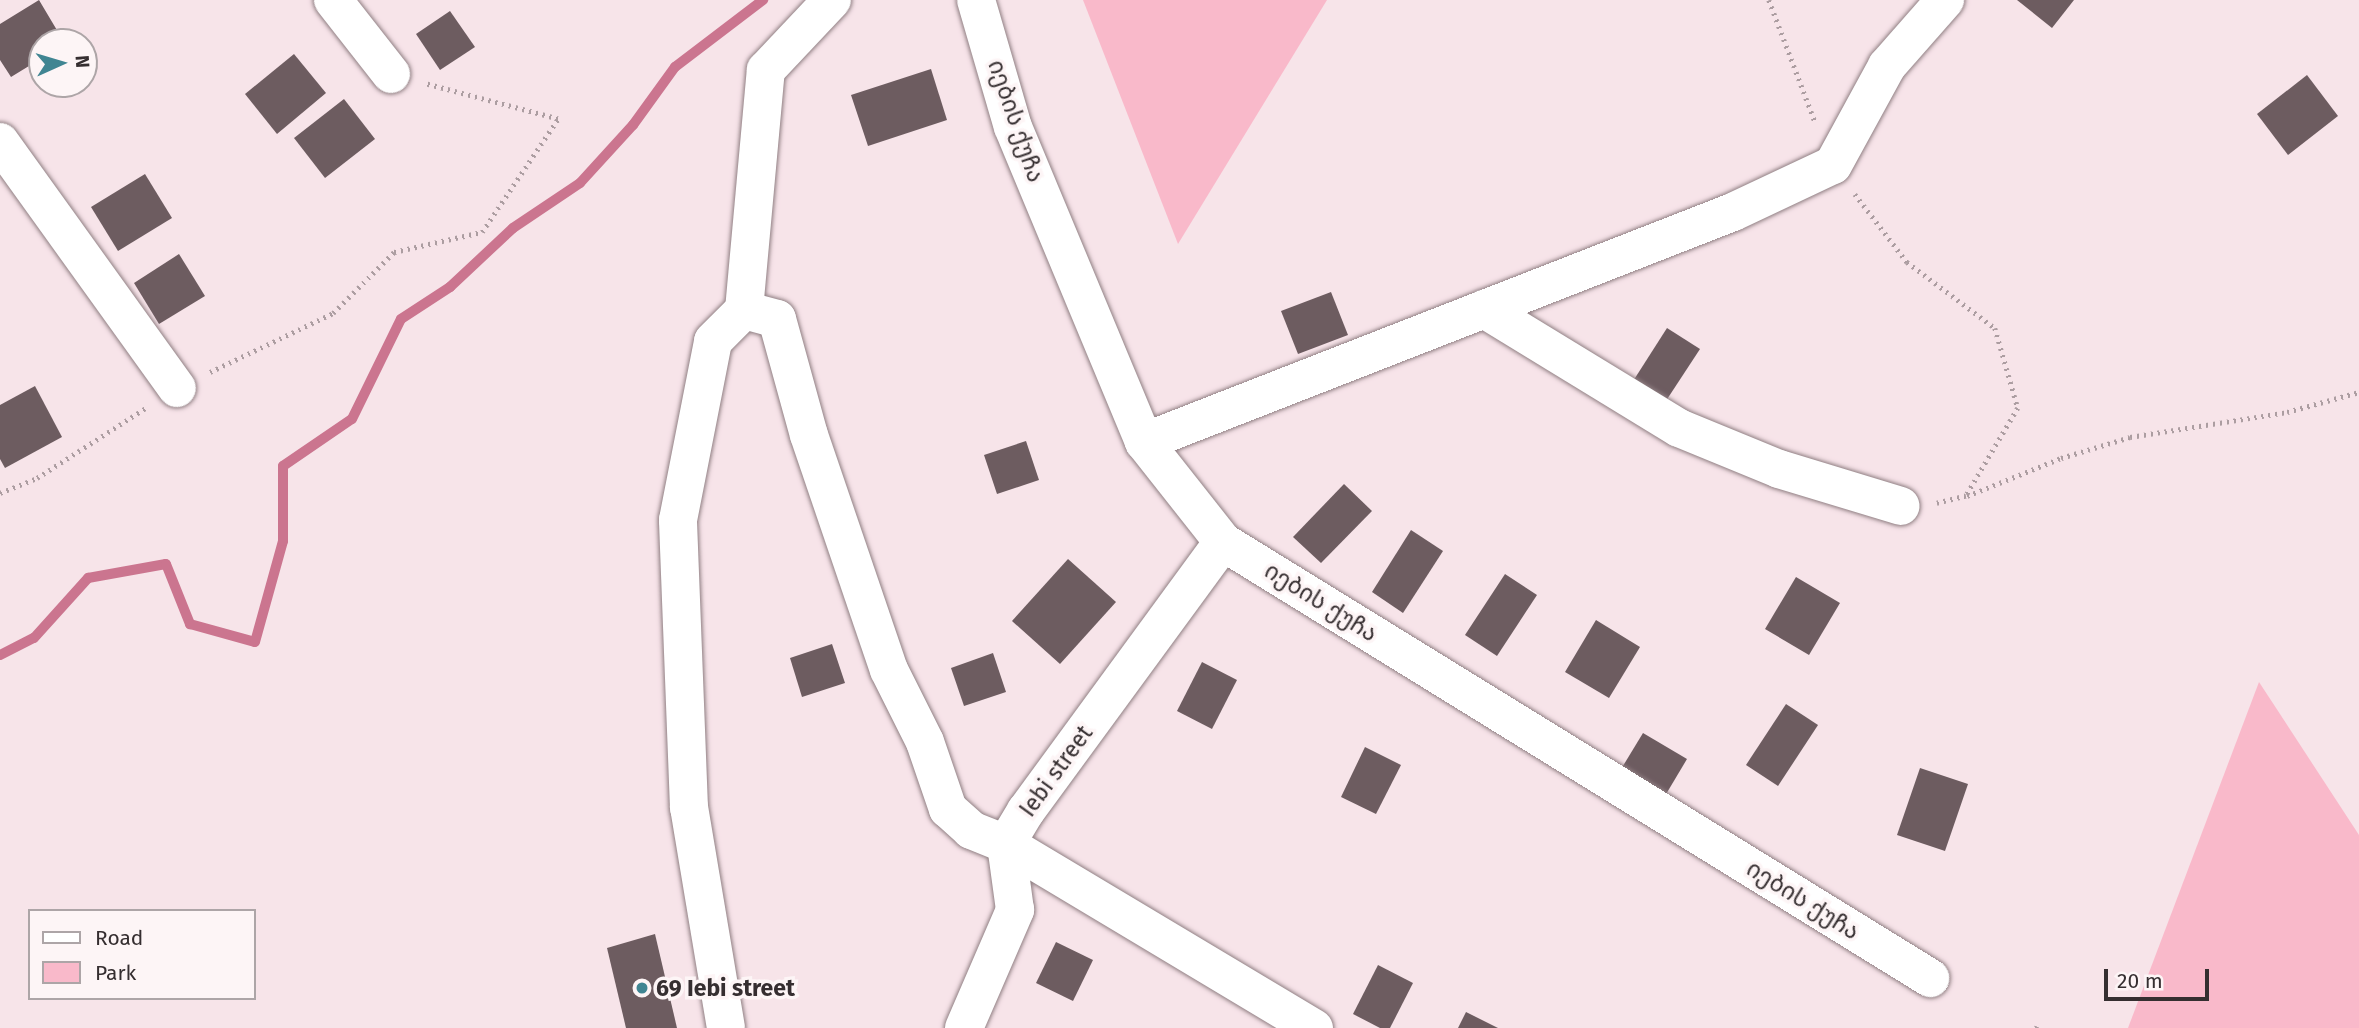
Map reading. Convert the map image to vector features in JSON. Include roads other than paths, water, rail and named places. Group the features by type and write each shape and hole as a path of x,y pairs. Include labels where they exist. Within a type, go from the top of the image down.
{"street":[{"path":"333,0 391,74"},
{"path":"726,1027 689,808 678,520 713,341 744,310 766,70 832,0"},
{"name":"იების ქუჩა","path":"976,0 1013,127 1144,442 1223,542 1930,978"},
{"path":"1144,442 1733,212 1833,165 1887,66 1945,0"},
{"path":"0,142 177,388"},
{"path":"1485,309 1679,428 1779,469 1901,506"},
{"path":"744,310 777,319 809,435 884,657 925,742 948,809 971,830 1006,844 1314,1028"},
{"name":"Iebi street","path":"1006,844 1026,811 1223,542"},
{"path":"964,1028 1016,910 1006,844"}],"waterway":[{"path":"0,655 34,638 88,578 166,564 190,624 255,642 283,541 283,466 352,419 401,319 450,287 513,228 580,183 633,125 675,67 763,0"}],"place":[{"name":"69 Iebi street","path":"642,988"}]}
